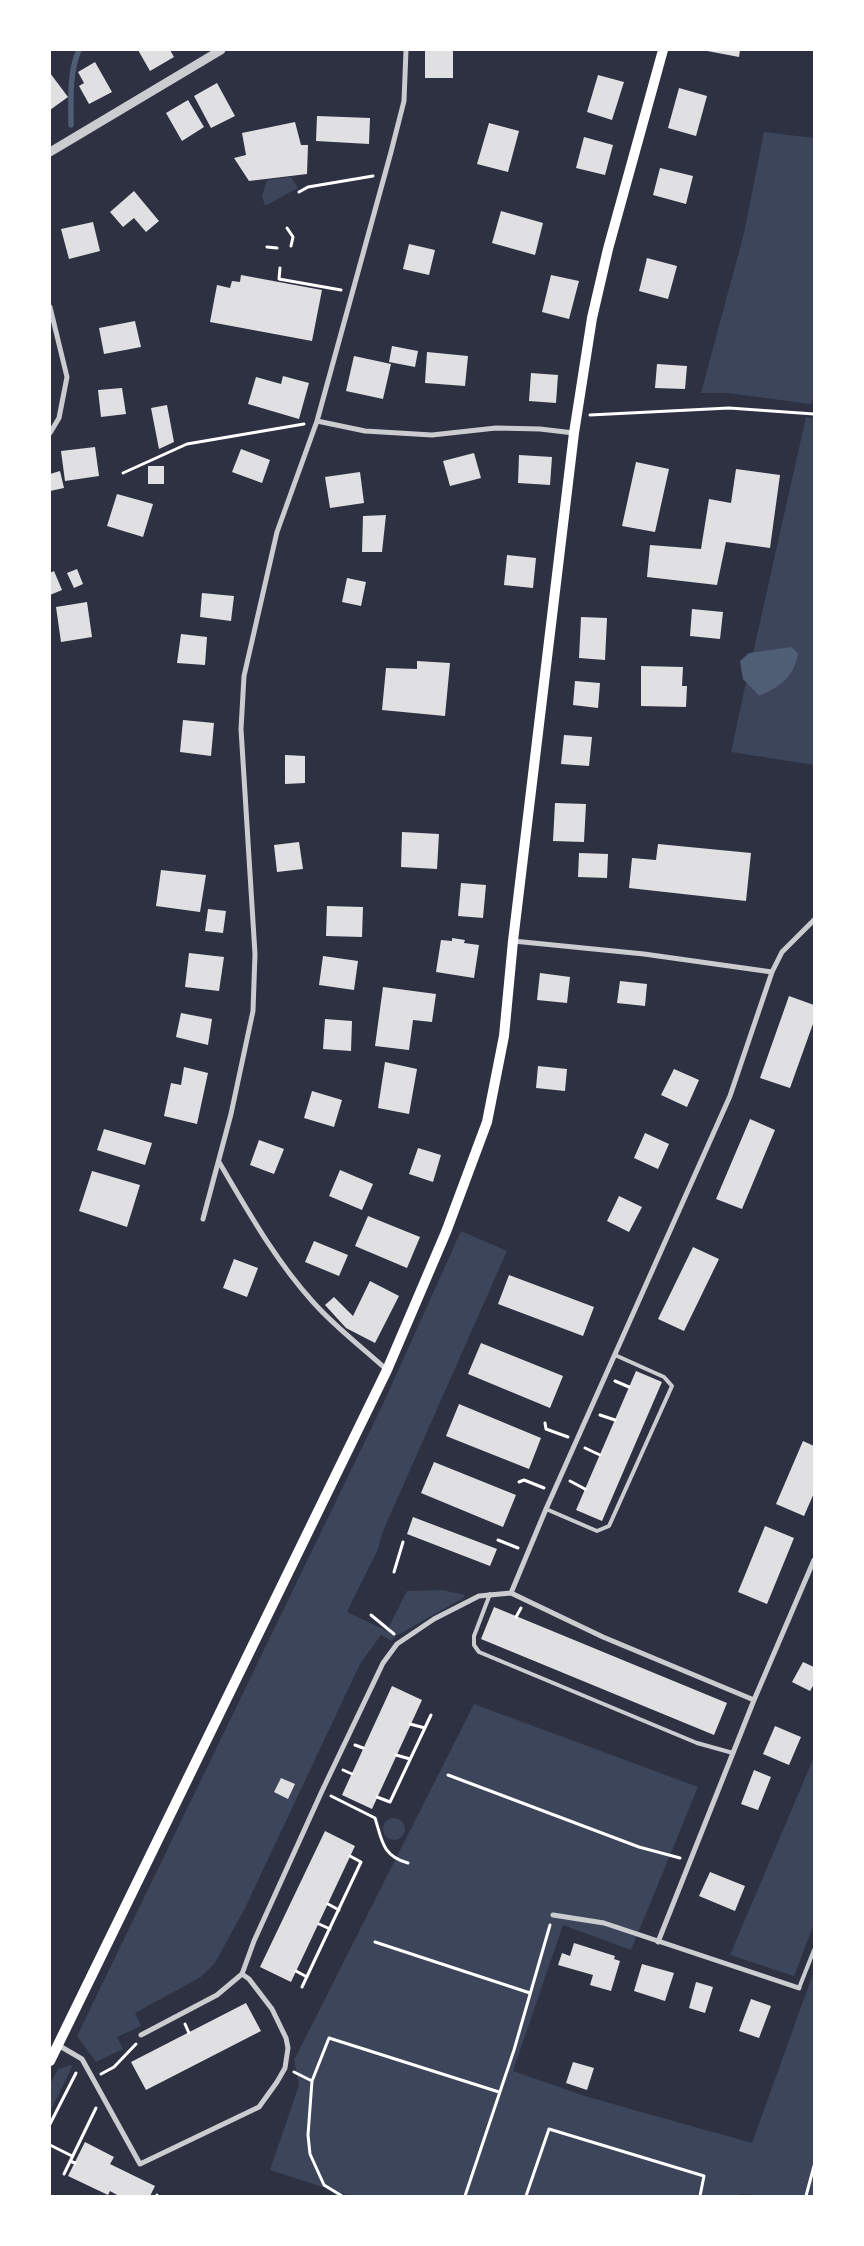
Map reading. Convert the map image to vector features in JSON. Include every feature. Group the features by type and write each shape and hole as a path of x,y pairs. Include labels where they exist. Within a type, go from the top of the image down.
{"main road":[{"path":"50,2061 387,1370 446,1232 487,1122 504,1036 513,941 574,433 592,318 663,50"}],"street":[{"path":"50,152 221,50"},
{"path":"203,1219 219,1162 253,1011 255,954 242,729 244,676 277,532 317,421 404,101 406,50"},
{"path":"50,306 67,377 59,418 50,433"},
{"path":"317,421 364,431 432,435 496,428 574,433"},
{"path":"511,1593 546,1508 730,1096 772,972 782,952 814,920"},
{"path":"513,941 644,954 772,972"},
{"path":"219,1162 266,1243 286,1270 314,1304 387,1370"},
{"path":"658,1942 732,1753 814,1560"},
{"path":"141,2035 217,1995 242,1974 254,1941 322,1791 383,1663 397,1644 434,1619 478,1596 511,1593 603,1636 754,1700"},
{"path":"553,1915 604,1923 800,1988"},
{"path":"58,2045 82,2060 140,2164 259,2107 284,2068 288,2048 286,2038 272,2009 249,1979 242,1974"}],"lane":[{"path":"546,1508 597,1531 609,1526 672,1386 664,1377 615,1355"},
{"path":"490,1594 474,1636 474,1645 479,1652 697,1743 732,1753"},
{"path":"800,1988 814,1950"}],"path":[{"path":"299,192 308,187 384,174"},
{"path":"287,228 292,237 291,246"},
{"path":"267,247 277,248"},
{"path":"280,268 279,279 352,291"},
{"path":"577,415 729,408 814,414"},
{"path":"123,473 187,444 317,421"},
{"path":"545,1423 546,1429 555,1433"},
{"path":"561,1476 585,1489"},
{"path":"519,1482 524,1480 554,1492"},
{"path":"498,1540 528,1553"},
{"path":"394,1572 403,1542"},
{"path":"371,1615 390,1629"},
{"path":"377,1797 390,1802 431,1716"},
{"path":"410,1724 425,1728"},
{"path":"396,1756 410,1759"},
{"path":"448,1775 639,1847 690,1861"},
{"path":"322,1791 375,1818 385,1851 398,1860 408,1863"},
{"path":"302,1987 362,1862 350,1856"},
{"path":"328,1904 339,1910"},
{"path":"465,2196 514,2050 553,1915"},
{"path":"318,1924 330,1929"},
{"path":"375,1942 530,1993"},
{"path":"296,1971 307,1977"},
{"path":"92,2079 114,2067 147,2032"},
{"path":"342,2196 324,2185 310,2154 308,2136 312,2082 328,2038 499,2092"},
{"path":"50,2124 73,2078 84,2066"},
{"path":"284,2068 312,2082"},
{"path":"64,2174 101,2096"},
{"path":"526,2196 550,2129 704,2176 700,2196"},
{"path":"50,2145 72,2156"},
{"path":"70,2161 75,2163"},
{"path":"806,2196 814,2166"}],"shaded area":[{"path":"764,132 814,138 814,395 811,404 727,393 701,393 744,233"},
{"path":"291,177 298,188 265,206 262,196 267,180"},
{"path":"806,417 814,419 814,765 731,752 746,682 759,696 762,653 753,653"},
{"path":"791,647 798,653 794,668 780,685 759,696 743,679 740,661 749,653"},
{"path":"461,1231 507,1251 383,1531 378,1549 347,1612 387,1631 407,1591 442,1590 465,1595 463,1598 396,1636 391,1641 381,1635 360,1664 245,1908 215,1963 201,1977 135,2013 141,2026 117,2037 123,2049 96,2062 77,2036 383,1404"},
{"path":"474,1704 698,1787 631,1950 563,1925 513,2071 588,2097 752,2143 814,1971 814,2196 753,2196 742,2194 741,2196 350,2196 270,2170 299,2085 294,2060"},
{"path":"814,1757 814,1924 794,1976 730,1955"},
{"path":"394,1818 402,1821 405,1829 402,1837 394,1840 386,1837 383,1829 386,1821"},
{"path":"71,2065 72,2067 50,2112 50,2084 58,2069"}],"building":[{"path":"138,50 170,50 174,57 150,71"},
{"path":"425,50 453,50 453,78 425,78"},
{"path":"702,50 740,50 739,57"},
{"path":"95,62 112,92 89,104 79,86 84,83 78,72"},
{"path":"50,73 68,97 50,110"},
{"path":"598,75 624,82 612,120 587,112"},
{"path":"217,83 235,116 211,128 194,96"},
{"path":"679,88 707,96 696,136 668,128"},
{"path":"188,100 204,127 182,141 166,113"},
{"path":"317,116 370,118 369,144 316,141"},
{"path":"295,122 301,145 308,145 307,174 249,181 234,158 246,155 242,133"},
{"path":"489,123 519,131 508,172 477,164"},
{"path":"584,137 613,145 605,175 576,168"},
{"path":"660,168 693,176 686,204 653,195"},
{"path":"134,191 159,221 146,232 134,218 123,227 110,212"},
{"path":"501,211 543,223 535,255 492,243"},
{"path":"93,222 100,251 69,259 61,229"},
{"path":"409,244 435,250 429,275 403,269"},
{"path":"647,258 677,266 668,299 639,291"},
{"path":"241,275 322,290 312,341 210,322 217,285 230,288 232,281 240,282"},
{"path":"551,275 579,281 569,319 542,312"},
{"path":"135,321 141,347 104,354 99,328"},
{"path":"392,346 418,351 415,367 389,362"},
{"path":"427,352 468,356 465,386 425,383"},
{"path":"354,356 391,364 383,399 346,391"},
{"path":"657,364 687,366 685,389 655,388"},
{"path":"531,373 558,375 556,403 529,401"},
{"path":"283,376 309,383 299,419 248,404 256,377 281,384"},
{"path":"122,388 126,414 101,417 98,390"},
{"path":"167,405 174,442 159,449 151,408"},
{"path":"95,447 99,476 65,481 61,451"},
{"path":"241,449 270,460 262,483 232,472"},
{"path":"474,453 481,478 450,486 443,461"},
{"path":"519,455 552,457 550,485 518,483"},
{"path":"636,462 669,469 655,532 622,526"},
{"path":"148,466 164,466 164,484 148,484"},
{"path":"736,469 780,475 770,548 726,542 717,585 647,577 650,545 701,549 709,499 731,503"},
{"path":"60,471 64,488 50,491 50,474"},
{"path":"360,472 364,503 330,508 325,477"},
{"path":"117,494 153,504 143,537 107,526"},
{"path":"386,515 382,552 362,552 363,516"},
{"path":"507,555 536,558 533,588 504,585"},
{"path":"77,569 83,584 74,588 67,573"},
{"path":"54,571 62,590 50,595 50,573"},
{"path":"347,578 366,582 361,606 342,602"},
{"path":"202,593 234,596 231,621 200,617"},
{"path":"87,602 92,637 61,642 56,607"},
{"path":"692,609 723,612 720,639 690,636"},
{"path":"581,617 607,618 605,660 579,658"},
{"path":"181,634 207,637 205,665 177,663"},
{"path":"417,661 450,663 445,716 382,710 386,668 417,669"},
{"path":"641,666 683,667 682,686 687,686 686,707 641,706"},
{"path":"575,681 600,683 598,708 573,705"},
{"path":"183,720 214,723 211,756 180,752"},
{"path":"564,735 592,737 589,766 561,764"},
{"path":"285,755 305,756 305,783 285,784"},
{"path":"555,803 586,804 584,842 553,841"},
{"path":"402,832 439,834 437,869 401,867"},
{"path":"299,842 303,869 277,872 274,845"},
{"path":"658,844 751,853 746,901 629,888 632,858 656,860"},
{"path":"579,853 608,854 607,878 578,877"},
{"path":"161,870 206,875 200,912 156,906"},
{"path":"461,883 486,885 483,918 458,916"},
{"path":"327,906 363,907 362,937 326,936"},
{"path":"208,909 226,911 223,933 205,931"},
{"path":"452,938 465,940 464,943 479,945 474,978 436,972 441,940 452,941"},
{"path":"189,953 224,957 219,991 185,987"},
{"path":"323,956 358,961 354,990 319,985"},
{"path":"540,973 570,977 567,1003 537,1000"},
{"path":"620,981 647,984 645,1006 617,1003"},
{"path":"383,987 436,994 432,1022 413,1020 409,1050 375,1046"},
{"path":"789,996 814,1005 814,1021 790,1088 760,1078"},
{"path":"181,1013 212,1019 208,1045 176,1037"},
{"path":"325,1019 352,1021 351,1051 323,1049"},
{"path":"385,1062 417,1069 409,1114 378,1108"},
{"path":"538,1066 567,1069 565,1091 536,1088"},
{"path":"184,1067 208,1073 197,1124 164,1116 171,1083 181,1085"},
{"path":"674,1069 699,1080 687,1107 661,1095"},
{"path":"312,1091 342,1100 334,1127 304,1118"},
{"path":"750,1119 775,1130 742,1209 716,1199"},
{"path":"104,1129 152,1143 145,1165 97,1150"},
{"path":"645,1133 669,1144 658,1169 634,1158"},
{"path":"259,1140 284,1149 274,1174 250,1165"},
{"path":"418,1148 441,1155 433,1182 409,1174"},
{"path":"340,1170 373,1184 362,1210 329,1196"},
{"path":"92,1171 140,1185 127,1227 79,1211"},
{"path":"619,1196 642,1207 629,1232 607,1221"},
{"path":"368,1216 420,1237 407,1268 355,1246"},
{"path":"314,1241 348,1255 339,1276 305,1262"},
{"path":"693,1247 719,1259 684,1331 658,1319"},
{"path":"234,1259 258,1268 247,1297 223,1288"},
{"path":"509,1275 594,1307 583,1336 498,1304"},
{"path":"370,1281 399,1296 375,1343 346,1328 325,1305 334,1297 353,1316"},
{"path":"481,1343 563,1376 550,1408 468,1374"},
{"path":"636,1371 662,1382 602,1521 576,1510"},
{"path":"459,1404 541,1438 529,1469 446,1436"},
{"path":"803,1441 814,1446 814,1493 804,1516 776,1504"},
{"path":"434,1462 516,1495 503,1527 421,1493"},
{"path":"413,1517 497,1549 490,1566 407,1534"},
{"path":"765,1526 794,1538 767,1604 738,1592"},
{"path":"494,1607 727,1703 714,1735 481,1639"},
{"path":"803,1662 814,1667 814,1684 810,1691 792,1682"},
{"path":"392,1686 422,1700 372,1809 342,1795"},
{"path":"775,1726 801,1737 789,1765 763,1754"},
{"path":"754,1770 771,1777 758,1810 741,1804"},
{"path":"281,1778 295,1784 288,1799 274,1792"},
{"path":"325,1831 355,1846 291,1982 260,1967"},
{"path":"710,1872 745,1886 735,1911 699,1896"},
{"path":"574,1943 615,1956 614,1959 620,1961 611,1991 590,1985 593,1975 558,1965 562,1953 570,1956"},
{"path":"642,1964 674,1973 665,2001 634,1991"},
{"path":"696,1982 713,1987 705,2013 689,2008"},
{"path":"751,1999 771,2006 759,2038 739,2031"},
{"path":"246,2003 261,2031 146,2090 131,2062"},
{"path":"573,2062 594,2068 587,2090 566,2083"},
{"path":"85,2142 114,2157 110,2164 155,2186 150,2196 119,2196 110,2191 108,2195 68,2176"}],"waterway":[{"path":"71,125 72,77 79,50"}]}
